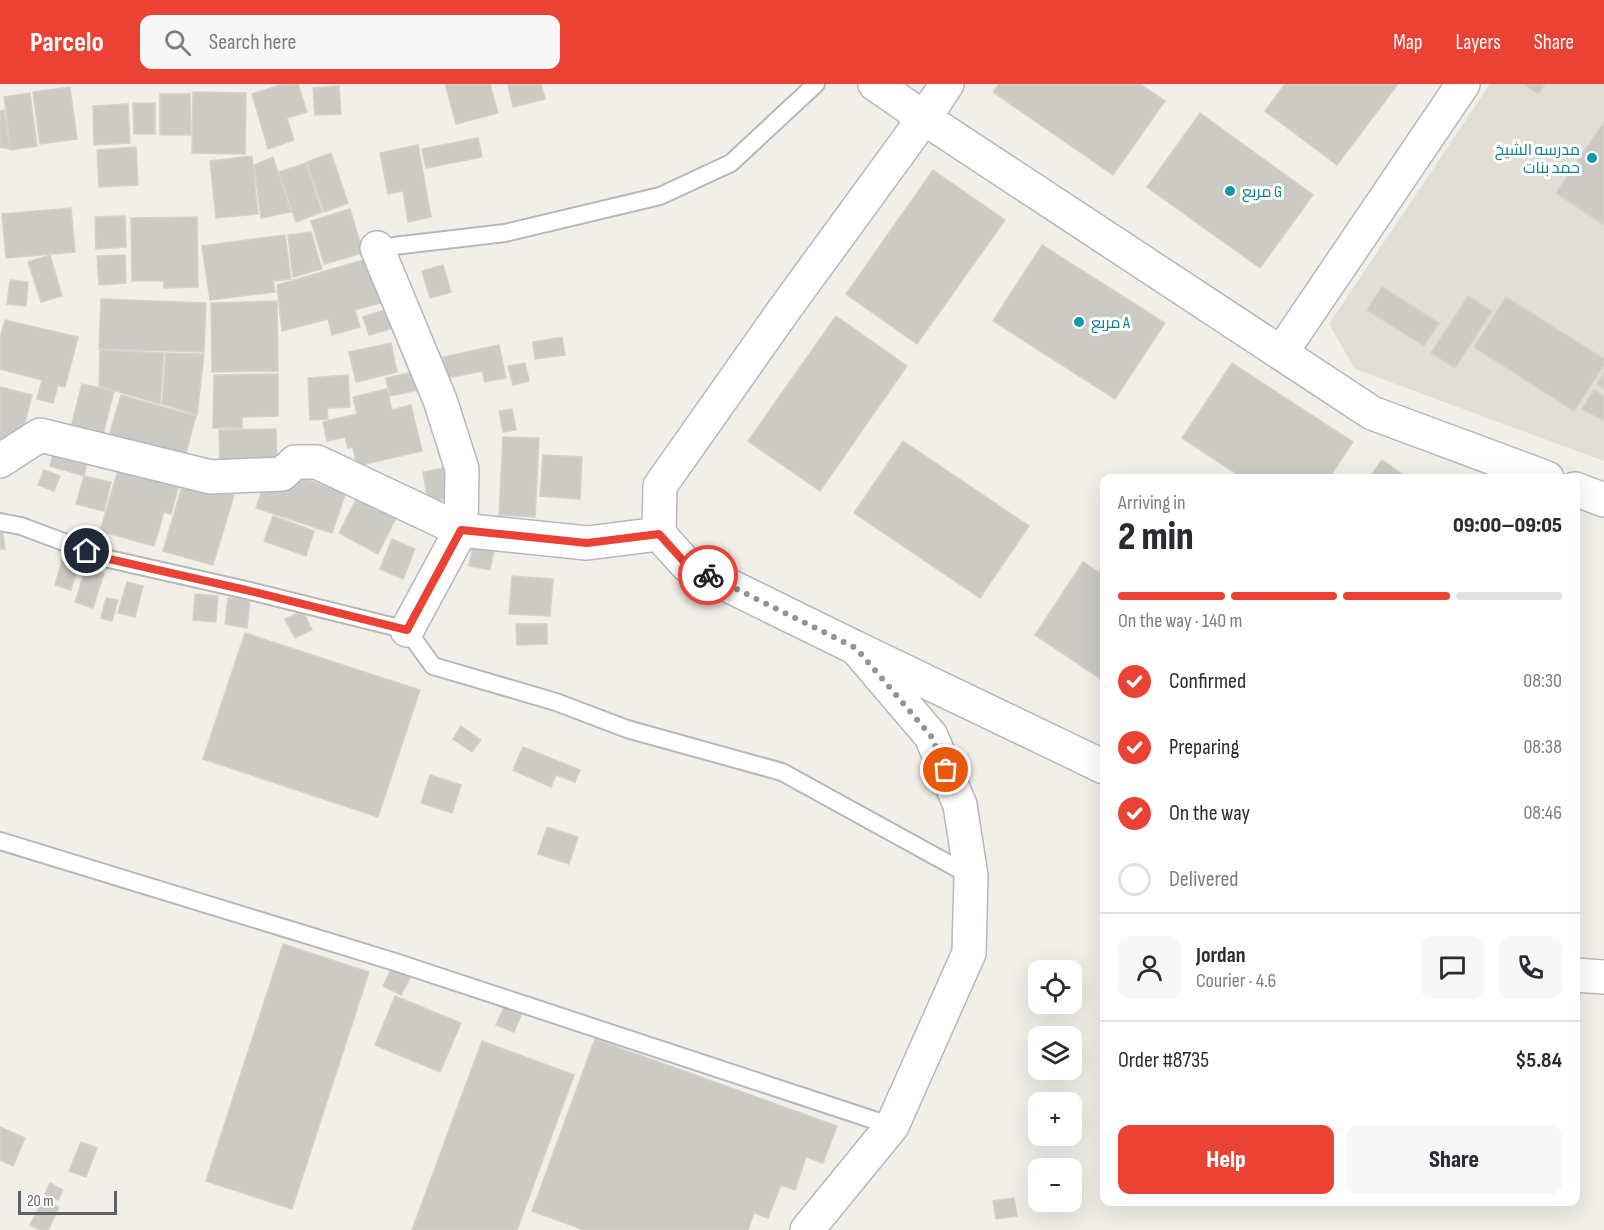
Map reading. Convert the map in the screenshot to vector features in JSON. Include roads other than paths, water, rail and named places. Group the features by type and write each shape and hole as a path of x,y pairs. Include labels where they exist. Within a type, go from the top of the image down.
{"street":[{"path":"875,84 1372,413 1536,474"},
{"path":"946,84 660,486 659,534 687,565 1100,765"},
{"path":"1281,352 1463,84"},
{"path":"378,248 440,400 462,469 461,530 407,630"},
{"path":"0,461 40,435 211,477 282,474 295,462 317,462 461,530 587,543 659,534"},
{"path":"1580,491 1604,500"},
{"path":"807,1230 892,1126 969,953 971,876 960,804 931,736 856,648"},
{"path":"1580,975 1604,977"}],"lane":[{"path":"378,248 505,233 660,196 731,163 816,84"},
{"path":"0,522 21,526 109,559 407,630 433,666 556,702 627,729 782,772 971,876"},
{"path":"0,841 392,961 892,1126"}],"place":[{"name":"مدرسه الشيخ حمد بنات","path":"1592,158"},
{"name":"مربع G","path":"1230,191"},
{"name":"مربع A","path":"1079,322"}]}
